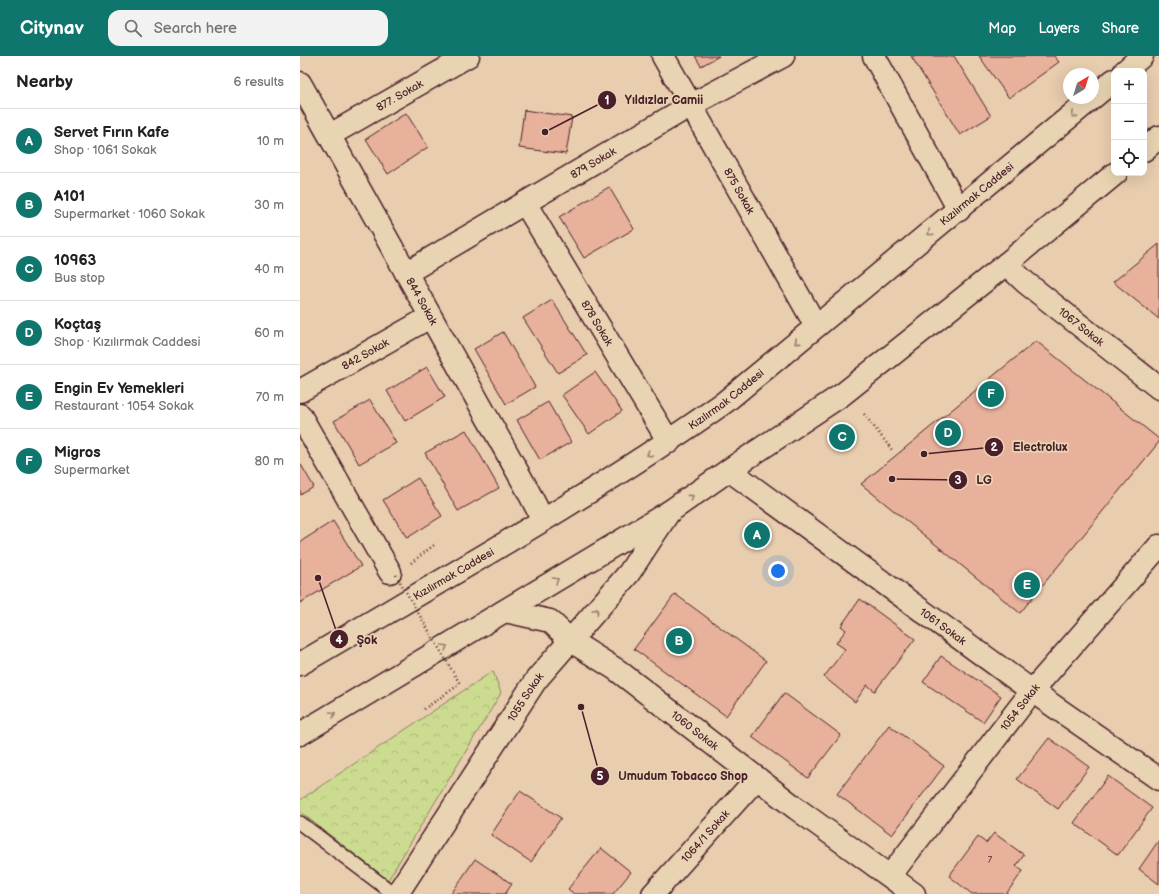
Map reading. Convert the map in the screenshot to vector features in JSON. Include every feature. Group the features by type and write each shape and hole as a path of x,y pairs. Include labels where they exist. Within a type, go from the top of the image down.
{"street":[{"name":"877. Sokak","path":"330,135 468,56"},
{"name":"875 Sokak","path":"663,56 816,326"},
{"name":"879 Sokak","path":"406,273 691,106 783,56"},
{"path":"874,56 959,210"},
{"path":"1128,68 1142,56"},
{"name":"844 Sokak","path":"300,83 543,520"},
{"name":"Kızılırmak Caddesi","path":"300,664 543,520 669,442 725,402 959,210 1111,83"},
{"path":"1147,147 1159,137"},
{"path":"300,734 669,512 843,394 1006,264 1112,176"},
{"name":"878 Sokak","path":"525,203 650,414 669,442"},
{"name":"1067 Sokak","path":"1006,264 1025,282 1159,388"},
{"name":"842 Sokak","path":"300,391 430,317"},
{"path":"300,415 399,571"},
{"name":"1061 Sokak","path":"729,470 1032,691 1159,779"},
{"name":"1055 Sokak","path":"396,894 536,680 630,573 669,512"},
{"name":"1054 Sokak","path":"890,876 1032,691 1159,546"},
{"name":"1060 Sokak","path":"505,611 550,621 571,641 617,670 757,778 914,894"},
{"name":"1064/1 Sokak","path":"653,894 757,778"}],"lane":[{"path":"300,823 396,894"}],"path":[{"path":"864,414 892,450"},
{"path":"424,709 460,684 399,571 434,545"}],"green space":[{"path":"493,671 501,693 388,880 300,812 300,800"}],"building":[{"path":"695,56 719,56 701,66"},
{"path":"911,56 954,56 991,116 960,135"},
{"path":"979,56 1054,56 1059,62 1009,98"},
{"path":"524,110 572,117 566,154 519,148"},
{"path":"406,113 428,147 388,174 366,139"},
{"path":"609,187 634,229 584,258 559,217"},
{"path":"1159,244 1159,319 1113,282"},
{"path":"552,300 587,355 558,373 523,318"},
{"path":"503,332 535,387 506,404 474,349"},
{"path":"1036,341 1159,439 1159,442 1020,613 861,484"},
{"path":"427,367 445,397 405,421 387,391"},
{"path":"595,372 622,411 589,434 562,395"},
{"path":"370,400 396,443 359,464 334,421"},
{"path":"548,402 571,442 540,460 517,420"},
{"path":"466,430 499,488 458,511 425,453"},
{"path":"300,463 314,487 300,495"},
{"path":"418,478 442,516 407,538 383,500"},
{"path":"333,521 361,566 300,603 300,542"},
{"path":"675,594 766,661 726,716 634,649"},
{"path":"860,599 915,639 875,691 867,685 855,702 824,677 845,649 836,643 846,630 841,626"},
{"path":"941,656 1001,696 983,722 923,682"},
{"path":"784,693 841,735 808,778 752,737"},
{"path":"889,725 944,766 892,835 837,794"},
{"path":"1049,738 1089,767 1058,809 1017,779"},
{"path":"1108,776 1152,808 1118,855 1074,823"},
{"path":"520,791 561,818 531,862 491,835"},
{"path":"994,833 1024,855 1016,866 1023,871 1006,894 972,894 949,876 978,837 986,843"},
{"path":"1159,840 1159,884 1139,869"},
{"path":"601,848 631,872 613,894 574,894 568,889"},
{"path":"475,859 512,884 505,894 451,894"}],"place":[{"name":"Yıldızlar Camii","path":"545,132"},
{"name":"Migros","path":"991,394"},
{"name":"Koçtaş","path":"948,433"},
{"name":"10963","path":"842,437"},
{"name":"Electrolux","path":"924,454"},
{"name":"LG","path":"892,479"},
{"name":"Servet Fırın Kafe","path":"757,535"},
{"name":"Şok","path":"318,578"},
{"name":"Engin Ev Yemekleri","path":"1027,585"},
{"name":"A101","path":"679,641"},
{"name":"Umudum Tobacco Shop","path":"581,707"}]}
